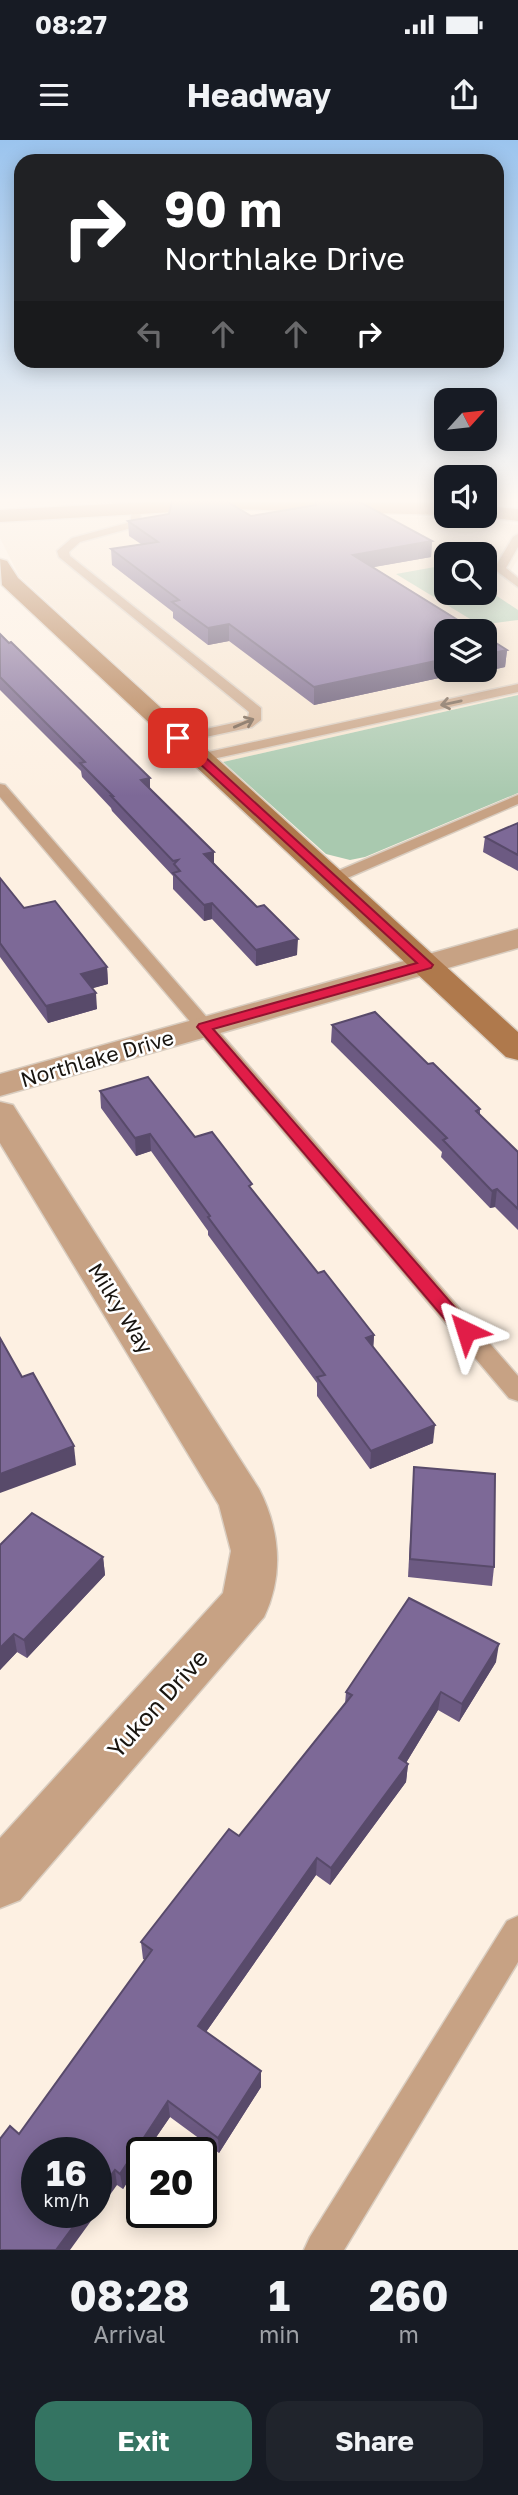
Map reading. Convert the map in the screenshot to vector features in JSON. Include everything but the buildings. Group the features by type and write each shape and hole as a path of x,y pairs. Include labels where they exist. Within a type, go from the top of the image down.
{"street":[{"path":"29,599 518,1050"},
{"name":"Northlake Drive","path":"0,1085 518,938"},
{"name":"Milky Way","path":"0,1113 242,1502"},
{"name":"Yukon Drive","path":"0,1880 246,1602 256,1551 242,1502"}],"lane":[{"path":"118,599 256,711 254,720 247,724 178,738"},
{"path":"199,758 518,688"},
{"path":"0,788 518,1392"},
{"path":"332,879 518,799"},
{"path":"323,2250 518,1932"}],"shaded area":[{"path":"45,599 434,599 434,605 497,605 497,599 518,599 518,695 223,762"}],"green space":[{"path":"497,599 502,599 518,610 518,620 497,623 497,619 470,619 447,605 497,605"},
{"path":"518,695 518,793 365,857 350,860 326,854 223,762"}],"route":[{"path":"178,738 427,965 204,1027 466,1331"}]}
